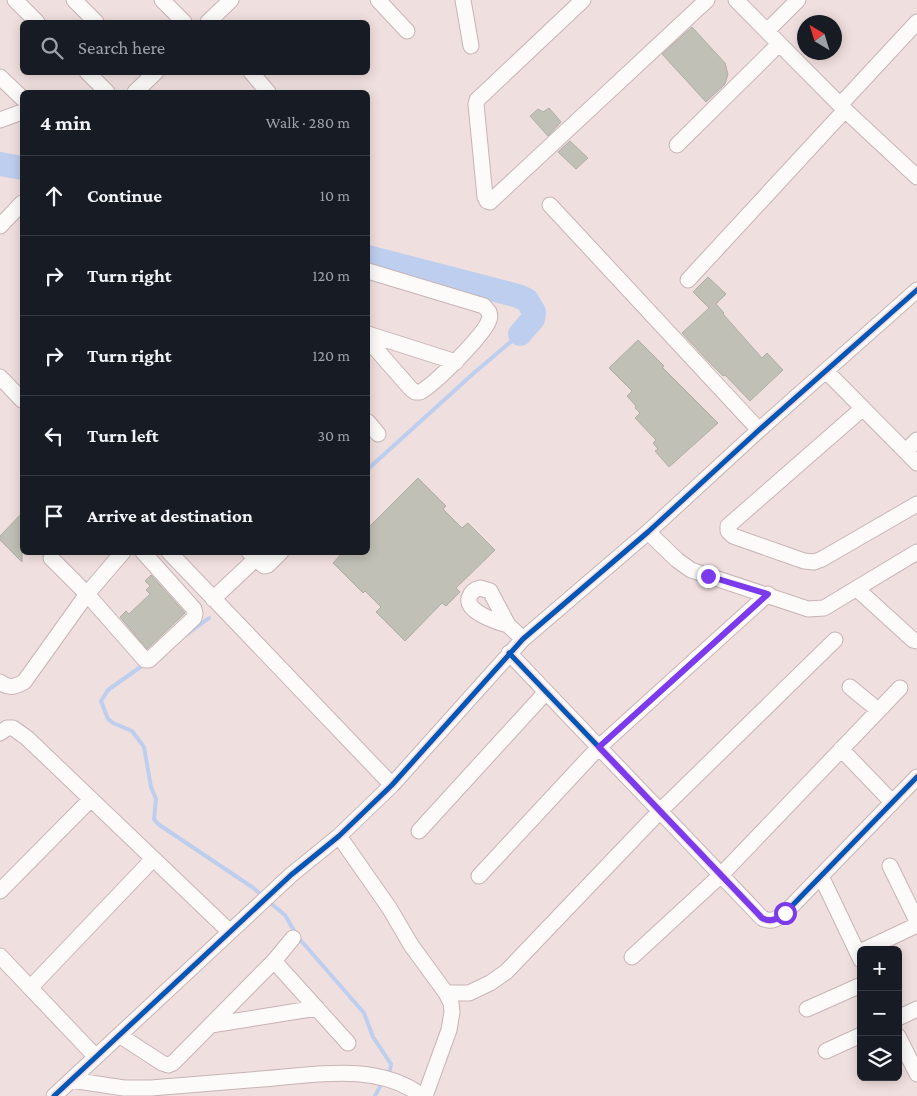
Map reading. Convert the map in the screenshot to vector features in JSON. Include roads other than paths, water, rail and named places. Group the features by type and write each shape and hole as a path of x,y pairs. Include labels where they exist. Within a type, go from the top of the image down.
{"street":[{"path":"14,0 35,20"},
{"path":"74,0 94,20"},
{"path":"162,0 182,20"},
{"path":"210,20 231,0"},
{"path":"378,0 407,31"},
{"path":"464,0 471,46"},
{"path":"583,0 477,100 485,197 487,201 490,202 707,0"},
{"path":"736,0 842,108 917,178"},
{"path":"767,31 798,0"},
{"path":"688,280 917,22"},
{"path":"677,145 779,44"},
{"path":"90,75 104,90"},
{"path":"137,90 148,75"},
{"path":"254,75 266,90"},
{"path":"0,77 20,96"},
{"path":"0,120 20,113"},
{"path":"0,226 20,205"},
{"path":"550,206 759,430"},
{"path":"370,272 484,306 490,312 490,319 486,326 456,362 424,390 415,392 370,342"},
{"path":"54,1096 291,875 339,836 392,785 523,639 648,532 759,430 917,290"},
{"path":"370,335 456,362"},
{"path":"826,372 917,463"},
{"path":"0,377 20,398"},
{"path":"862,408 728,526 728,531 733,536 804,561 814,562 917,504"},
{"path":"370,424 378,434"},
{"path":"906,451 917,440"},
{"path":"648,532 677,560 691,570 768,594 808,609 817,610 857,589 917,552"},
{"path":"0,682 5,686 14,687 24,682 87,594 120,555"},
{"path":"172,555 392,785"},
{"path":"213,599 256,555 261,565 266,566 278,555"},
{"path":"51,558 87,594 140,655 145,660 149,660 194,618 195,614 194,609 151,556"},
{"path":"857,589 913,640 917,641"},
{"path":"478,876 599,747 768,594"},
{"path":"508,625 523,639"},
{"path":"446,993 469,993 490,983 506,972 660,811 835,640"},
{"path":"509,653 762,918 767,921 776,920 785,913 917,776"},
{"path":"850,687 878,710"},
{"path":"632,957 721,875 900,688"},
{"path":"419,831 546,692"},
{"path":"0,733 7,728 13,728 27,738 230,932"},
{"path":"841,750 892,802"},
{"path":"0,891 91,799"},
{"path":"72,1080 124,1088 136,1092 343,1072 376,1076 418,1093 449,1030 452,1012 451,1003 446,993 420,958 390,909 339,836"},
{"path":"30,988 153,859"},
{"path":"874,946 917,923 890,866"},
{"path":"821,876 857,946"},
{"path":"119,1035 162,1063 168,1066 174,1063 274,961 293,938"},
{"path":"0,956 96,1057"},
{"path":"274,961 348,1043"},
{"path":"807,1009 857,987"},
{"path":"211,1025 317,1008"},
{"path":"902,1016 917,1009"},
{"path":"826,1051 859,1036"},
{"path":"902,1044 917,1074"}],"waterway":[{"path":"0,164 20,168"},
{"path":"370,258 518,296 527,300 534,312 533,319 520,334"},
{"path":"370,467 520,334"},
{"path":"186,635 209,618"},
{"path":"146,663 108,690 101,701 108,719 132,731 144,747 151,787 156,799 154,819 158,824 263,896"},
{"path":"268,901 285,915 297,936 364,1013 373,1037 391,1064 388,1075"},
{"path":"375,1096 382,1083"}]}
